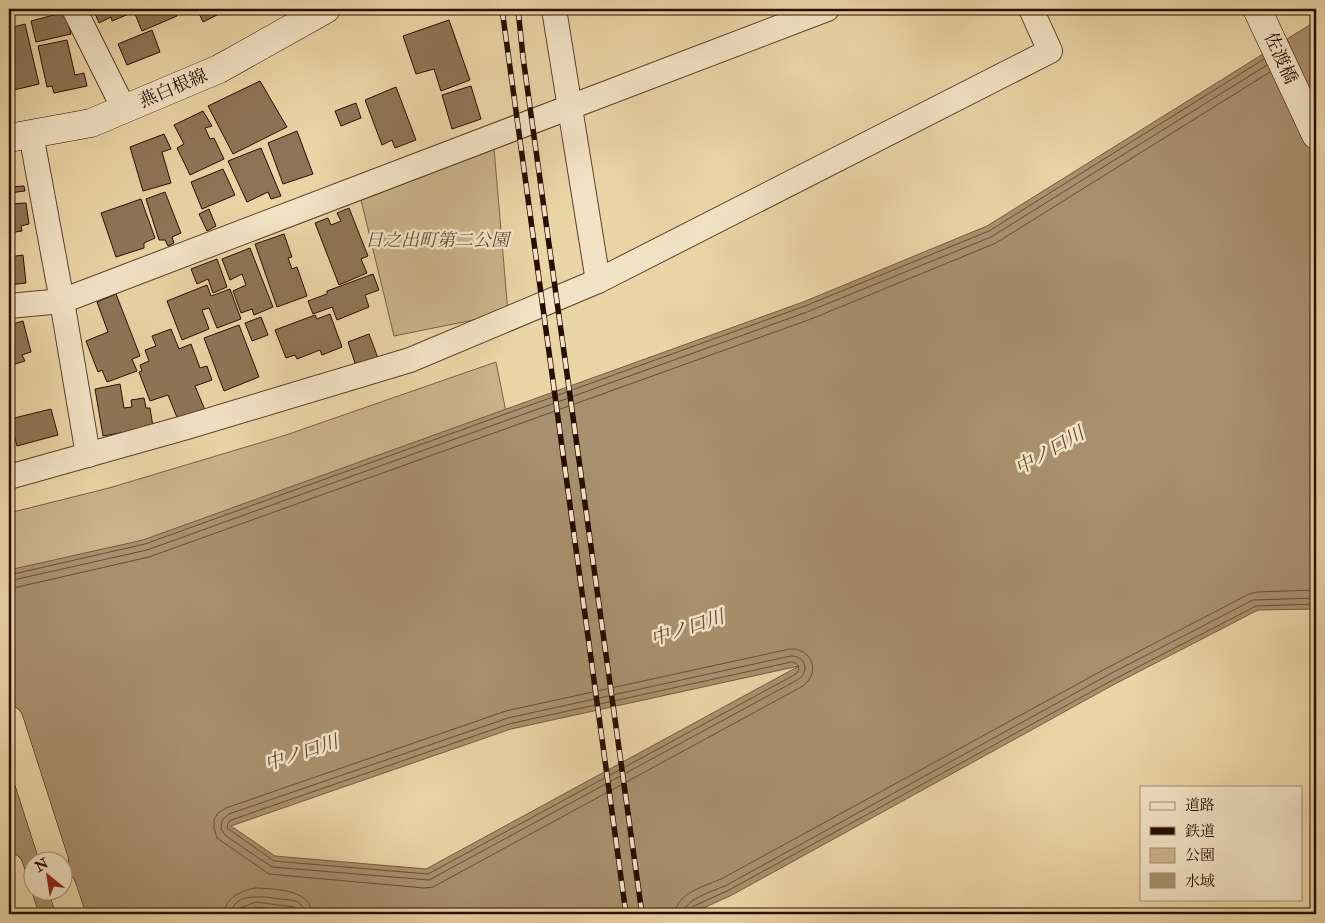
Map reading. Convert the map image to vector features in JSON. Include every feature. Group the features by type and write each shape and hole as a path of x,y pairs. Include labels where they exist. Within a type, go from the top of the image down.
{"highway":[{"path":"9,720 51,850"},
{"path":"9,867 24,914"},
{"path":"66,900 71,914"}],"main road":[{"name":"燕白根線","path":"20,136 91,123 219,69 326,9"},
{"name":"佐渡橋","path":"1258,9 1316,135"}],"street":[{"path":"74,9 124,109"},
{"path":"554,9 598,281"},
{"path":"9,306 62,301 827,9"},
{"path":"9,478 410,360 598,281 1050,51 1031,9"},
{"path":"20,136 62,301 88,455"}],"green space":[{"name":"日之出町第二公園","path":"494,148 508,313 394,336 361,200"},
{"path":"496,362 509,427 9,589 9,513 109,488 286,435"}],"water":[{"name":"中ノ口川","path":"1316,21 1316,609 1258,610 1113,685 732,895 690,914 310,914 256,907 238,914 9,914 9,570 143,540 803,302 987,226","holes":["799,666 426,869 275,856 231,826 511,729"]}],"building":[{"path":"100,9 129,9 131,13 112,21 111,17 99,23 94,11"},
{"path":"133,9 174,9 177,16 142,31"},
{"path":"197,9 229,9 203,22"},
{"path":"65,12 71,34 36,42 31,21"},
{"path":"449,20 470,80 441,91 434,69 416,74 403,36"},
{"path":"25,24 39,84 14,90 9,67 9,28"},
{"path":"152,30 160,52 127,65 118,44"},
{"path":"67,40 75,75 84,73 87,86 54,93 52,86 47,87 38,46"},
{"path":"260,81 287,127 233,154 208,106"},
{"path":"471,86 481,119 452,129 442,95"},
{"path":"396,87 416,140 395,148 392,140 382,145 365,100"},
{"path":"356,103 361,118 341,126 335,111"},
{"path":"203,111 212,126 205,128 210,139 214,138 224,159 190,175 177,148 184,144 174,125"},
{"path":"297,131 313,174 283,184 268,143"},
{"path":"164,134 171,149 162,152 171,183 143,191 130,147"},
{"path":"261,148 281,196 271,199 268,192 247,202 228,161"},
{"path":"223,169 235,195 202,209 191,182"},
{"path":"24,186 25,191 9,193 9,187"},
{"path":"165,192 181,233 172,237 174,243 168,246 165,240 159,240 146,199"},
{"path":"141,199 155,238 144,243 144,248 116,257 101,213"},
{"path":"26,203 29,224 21,226 22,231 9,233 9,204"},
{"path":"349,208 368,256 361,259 367,273 339,285 315,223 328,218 331,225 341,221 337,213"},
{"path":"209,209 216,226 207,231 199,214"},
{"path":"284,234 292,257 288,258 292,269 297,267 307,296 277,307 255,244"},
{"path":"250,248 273,307 254,315 252,309 241,313 233,291 246,285 242,274 230,280 222,259"},
{"path":"23,255 26,283 9,285 9,257"},
{"path":"217,259 227,287 213,293 208,279 197,284 191,269"},
{"path":"373,274 379,290 365,295 369,307 337,320 332,307 313,314 308,301 327,294 327,291"},
{"path":"207,285 211,296 230,289 241,319 217,328 209,308 202,310 209,329 182,340 167,301"},
{"path":"116,294 140,356 132,359 137,371 107,382 102,370 98,372 86,341 108,332 97,302"},
{"path":"330,314 342,347 322,355 320,350 297,359 295,355 286,358 275,330 315,315 317,319"},
{"path":"261,317 268,335 252,341 245,323"},
{"path":"23,321 31,352 22,355 25,361 9,366 9,325"},
{"path":"239,325 259,377 224,391 204,338"},
{"path":"171,329 179,349 191,344 200,368 207,366 212,380 195,386 205,410 178,420 168,395 150,401 139,372 142,371 140,365 149,361 145,350 156,346 152,336"},
{"path":"369,334 378,358 356,366 348,342"},
{"path":"120,384 124,408 132,407 131,400 144,398 146,408 150,408 153,427 103,436 95,389"},
{"path":"51,409 58,435 17,446 10,419"}],"railway":[{"path":"502,9 626,914"},
{"path":"518,9 523,57 642,914"}]}
